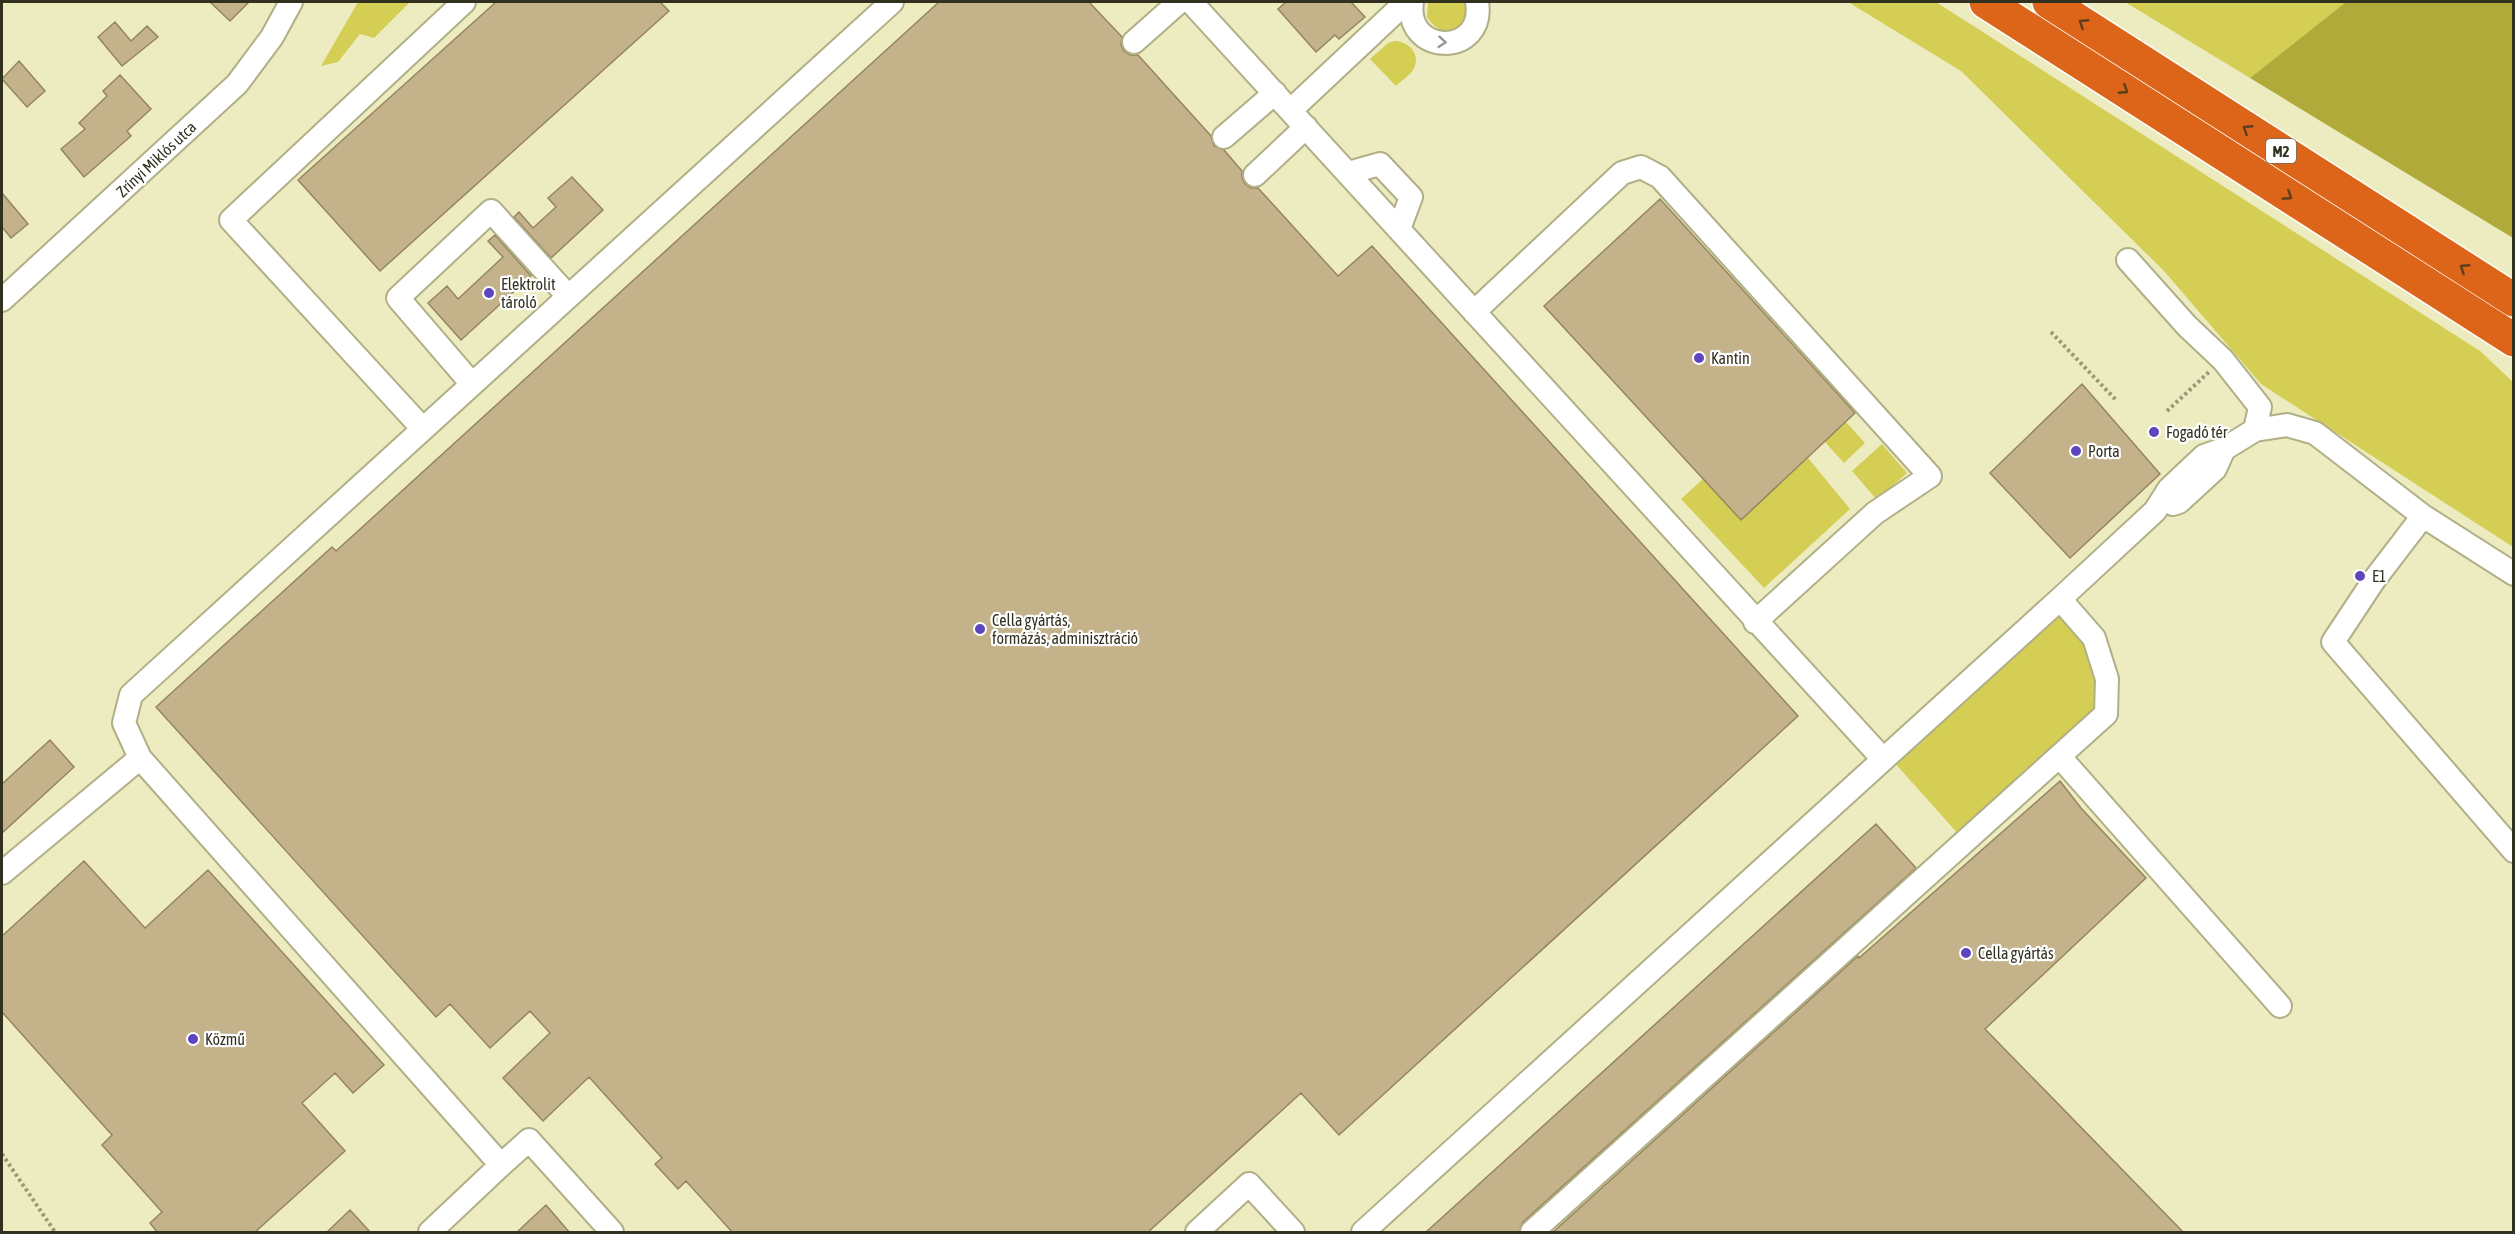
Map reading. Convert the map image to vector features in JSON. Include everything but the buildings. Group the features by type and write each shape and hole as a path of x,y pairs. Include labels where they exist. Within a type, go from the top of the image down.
{"highway":[{"name":"M2","path":"1986,2 2514,340"},
{"name":"M2","path":"2049,2 2514,300"}],"street":[{"name":"Zrínyi Miklós utca","path":"2,300 237,84 272,37 291,2"},
{"path":"423,429 231,220 464,2"},
{"path":"501,1165 140,758 124,723 131,695 892,2"},
{"path":"1134,42 1179,2"},
{"path":"1191,2 1348,173 1380,164 1411,197 1399,229 1755,622 1882,758"},
{"path":"1291,110 1406,2"},
{"path":"1412,2 1411,14 1421,34 1442,43 1453,43 1471,31 1477,21 1477,2"},
{"path":"1224,137 1275,93"},
{"path":"1255,175 1306,127"},
{"path":"1474,312 1622,173 1641,167 1660,177 1930,476 1875,513 1755,622"},
{"path":"472,384 398,298 491,211 568,296"},
{"path":"2128,260 2187,326 2223,360 2260,407 2255,430"},
{"path":"1363,1233 2155,511 2179,502 2215,469 2224,449 2255,430 2287,425 2315,433 2423,516 2514,574"},
{"path":"2423,516 2374,580 2333,642 2514,851"},
{"path":"1532,1233 2106,714 2107,679 2094,638 2060,599"},
{"path":"2060,757 2280,1006"},
{"path":"2,873 140,758"},
{"path":"430,1233 529,1140 612,1233"},
{"path":"1197,1233 1249,1184 1293,1233"}],"path":[{"path":"2051,332 2117,401"},
{"path":"2167,411 2223,360"},
{"path":"2,1154 56,1233"}],"shaded area":[{"path":"358,2 410,2 374,38 360,34 338,62 321,66"},
{"path":"1428,2 1466,2 1464,20 1454,30 1440,30 1427,17"},
{"path":"1848,2 1936,2 2480,351 2513,382 2513,547 2261,384 2164,271 1961,71"},
{"path":"2125,2 2346,2 2250,78"},
{"path":"2346,2 2513,2 2513,238 2250,78"},
{"path":"1394,41 1409,46 1416,59 1413,70 1396,86 1370,59 1388,43"},
{"path":"1846,422 1865,443 1844,463 1824,441"},
{"path":"1882,444 1907,473 1877,500 1852,471"},
{"path":"1808,458 1850,509 1764,588 1681,499 1703,479 1741,519"},
{"path":"2060,606 2090,641 2102,680 2100,712 1961,837 1892,760"}],"place":[{"name":"Elektrolit tároló","path":"489,293"},
{"name":"Kantin","path":"1699,358"},
{"name":"Fogadó tér","path":"2154,432"},
{"name":"Porta","path":"2076,451"},
{"name":"E1","path":"2360,576"},
{"name":"Cella gyártás, formázás, adminisztráció","path":"980,629"},
{"name":"Cella gyártás","path":"1966,953"},
{"name":"Közmű","path":"193,1039"}]}
